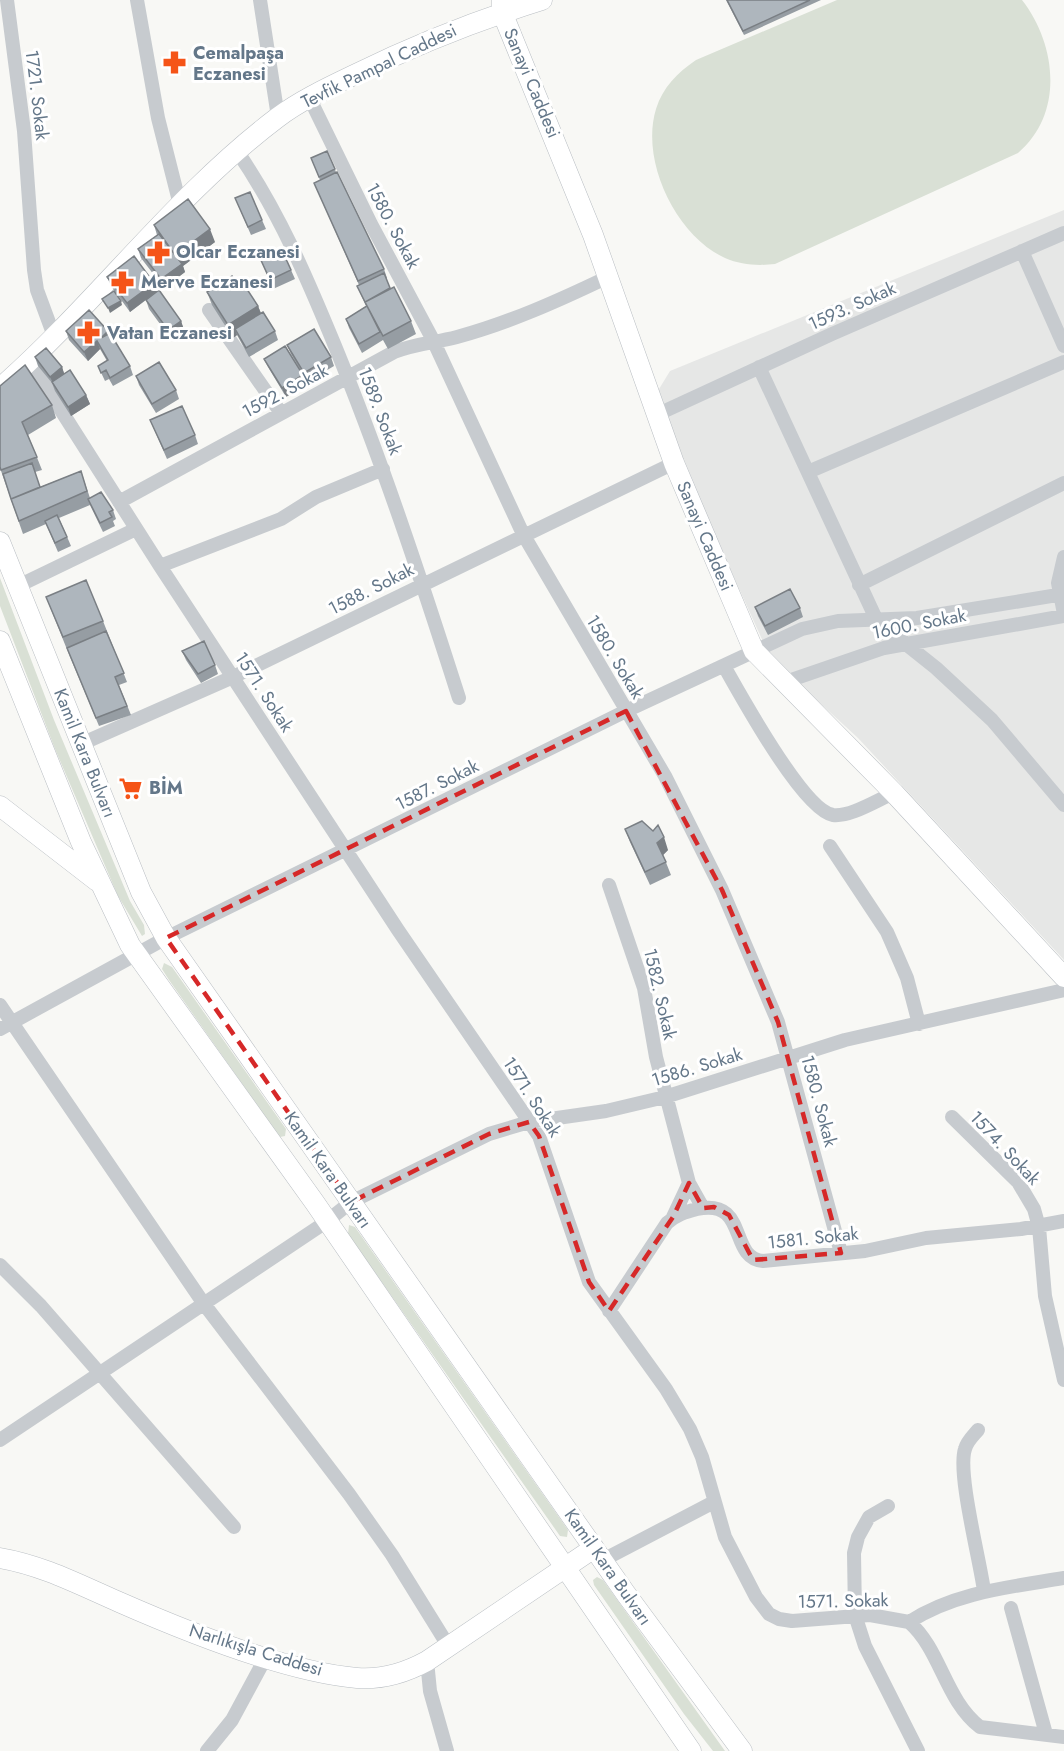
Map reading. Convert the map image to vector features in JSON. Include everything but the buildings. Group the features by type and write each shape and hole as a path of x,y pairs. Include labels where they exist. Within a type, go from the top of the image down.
{"main road":[{"name":"Tevfik Pampal Caddesi","path":"0,388 54,336 180,206 278,117 309,97 502,6 542,0"},
{"name":"Sanayi Caddesi","path":"502,6 608,277 674,463 754,651 894,793 1063,978"},
{"name":"Kamil Kara Bulvarı","path":"0,542 141,892 166,938 599,1554 742,1751"},
{"name":"Kamil Kara Bulvarı","path":"0,641 99,882 136,954 326,1222 691,1751"},
{"path":"0,806 99,882"},
{"name":"Narlıkışla Caddesi","path":"0,1558 39,1567 154,1617 266,1657 358,1678 402,1673 427,1661 565,1567 599,1554"}],"street":[{"name":"1721. Sokak","path":"7,0 24,131 33,270 37,290 54,336"},
{"path":"137,0 158,118 180,206"},
{"path":"260,0 278,117"},
{"name":"1580. Sokak","path":"309,97 365,214 433,340 523,534 665,777 722,890 778,1022 841,1253"},
{"name":"1589. Sokak","path":"237,152 268,199 287,235 348,377 383,469 459,698"},
{"name":"1593. Sokak","path":"656,415 759,367 1064,233"},
{"path":"1022,251 1064,346"},
{"name":"1592. Sokak","path":"119,502 394,352 433,340 457,337 506,320 608,277"},
{"path":"209,310 281,413"},
{"name":"1571. Sokak","path":"29,360 346,851 529,1122 544,1149 589,1282 679,1409 702,1457 714,1502 735,1558 756,1597 769,1614 792,1621 870,1615 909,1622 925,1642 952,1694 972,1721 980,1727 1064,1737"},
{"path":"808,472 1064,362"},
{"path":"759,367 877,621 906,643 992,720 1064,805"},
{"name":"1588. Sokak","path":"81,744 233,677 523,534 674,463"},
{"path":"160,566 281,519 316,497 383,469"},
{"path":"859,585 1064,483"},
{"path":"18,586 136,529"},
{"path":"1064,557 1061,595 1064,615"},
{"name":"1587. Sokak","path":"6,1026 166,938 626,711 814,625 838,621 877,621 947,614 1061,595"},
{"name":"1600. Sokak","path":"785,682 859,654 906,643 1064,615"},
{"path":"724,666 778,757 824,811 841,814 894,793"},
{"path":"830,846 887,932 907,978 919,1024"},
{"name":"1582. Sokak","path":"609,885 644,988 665,1096 689,1183 703,1208"},
{"name":"1586. Sokak","path":"0,1440 326,1222 351,1202 489,1134 529,1122 606,1111 665,1096 845,1040 919,1024 1063,978"},
{"path":"0,1005 6,1026 204,1304 349,1494 392,1555 449,1647"},
{"name":"1574. Sokak","path":"952,1117 1018,1182 1030,1202 1039,1227 1045,1296 1064,1380"},
{"path":"609,1311 673,1217 689,1183"},
{"name":"1581. Sokak","path":"703,1208 714,1207 729,1215 748,1255 753,1260 841,1253 959,1233 1039,1227 1064,1221"},
{"path":"673,1217 703,1208"},
{"path":"0,1265 41,1306 234,1527"},
{"path":"978,1430 965,1448 963,1459 984,1592"},
{"path":"599,1554 714,1502"},
{"path":"888,1506 869,1517 858,1537 854,1561 855,1616 865,1646 918,1751"},
{"path":"909,1622 932,1609 984,1592 1064,1578"},
{"path":"1011,1608 1046,1734"},
{"path":"207,1751 232,1720 266,1657"},
{"path":"427,1661 430,1691 447,1751"}],"highlighted area":[{"path":"626,711 722,890 778,1022 841,1253 753,1260 729,1215 714,1207 703,1208 689,1183 673,1217 609,1311 589,1282 539,1136 529,1122 489,1134 351,1202 166,938"}],"shaded area":[{"path":"837,0 1022,0 1043,37 1048,58 1049,99 1043,119 1033,137 1018,153 775,264 750,264 725,258 707,247 691,233 677,215 666,195 653,151 652,129 659,101 672,81 696,60"},
{"path":"1064,210 1064,960 858,738 770,657 675,447 656,394 670,371"},
{"path":"0,578 54,720 130,901 144,925 145,934 142,936 118,896 55,749 0,606"},
{"path":"164,963 172,967 286,1129 285,1136 280,1137 276,1132 169,980 162,969"},
{"path":"349,1225 355,1227 568,1530 567,1537 560,1536 348,1234"},
{"path":"597,1577 603,1580 725,1751 713,1751 684,1714 594,1585 593,1580"}],"place":[{"name":"Cemalpaşa Eczanesi","path":"175,63"},
{"name":"Olcar Eczanesi","path":"158,252"},
{"name":"Merve Eczanesi","path":"123,282"},
{"name":"Vatan Eczanesi","path":"89,333"},
{"name":"BİM","path":"131,788"}]}
